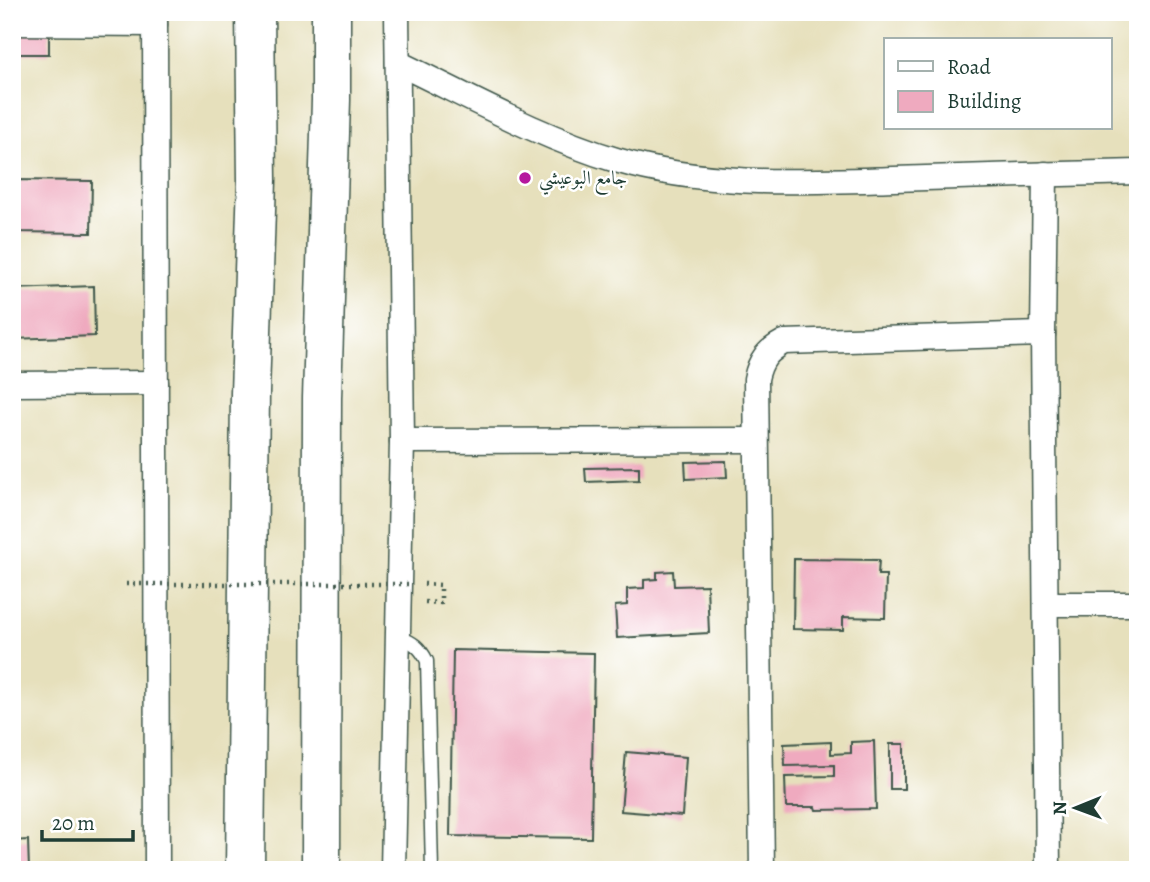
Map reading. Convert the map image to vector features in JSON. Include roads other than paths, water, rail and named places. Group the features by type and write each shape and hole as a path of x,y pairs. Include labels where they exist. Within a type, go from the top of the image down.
{"highway":[{"path":"245,870 250,393 257,180 256,12"},
{"path":"321,870 322,411 331,12"}],"street":[{"path":"393,870 402,441 397,12"},
{"path":"12,23 155,18 157,870"},
{"path":"398,64 559,140 616,160 675,174 734,181 795,182 1138,172"},
{"path":"1045,174 1043,334 1048,870"},
{"path":"762,870 756,440 756,379 760,363 769,350 784,342 1043,334"},
{"path":"12,384 156,383"},
{"path":"402,441 756,440"},
{"path":"1045,604 1138,604"}],"lane":[{"path":"398,637 411,641 421,649 427,661 432,870"}],"place":[{"name":"جامع البوعيشي","path":"525,178"}]}
